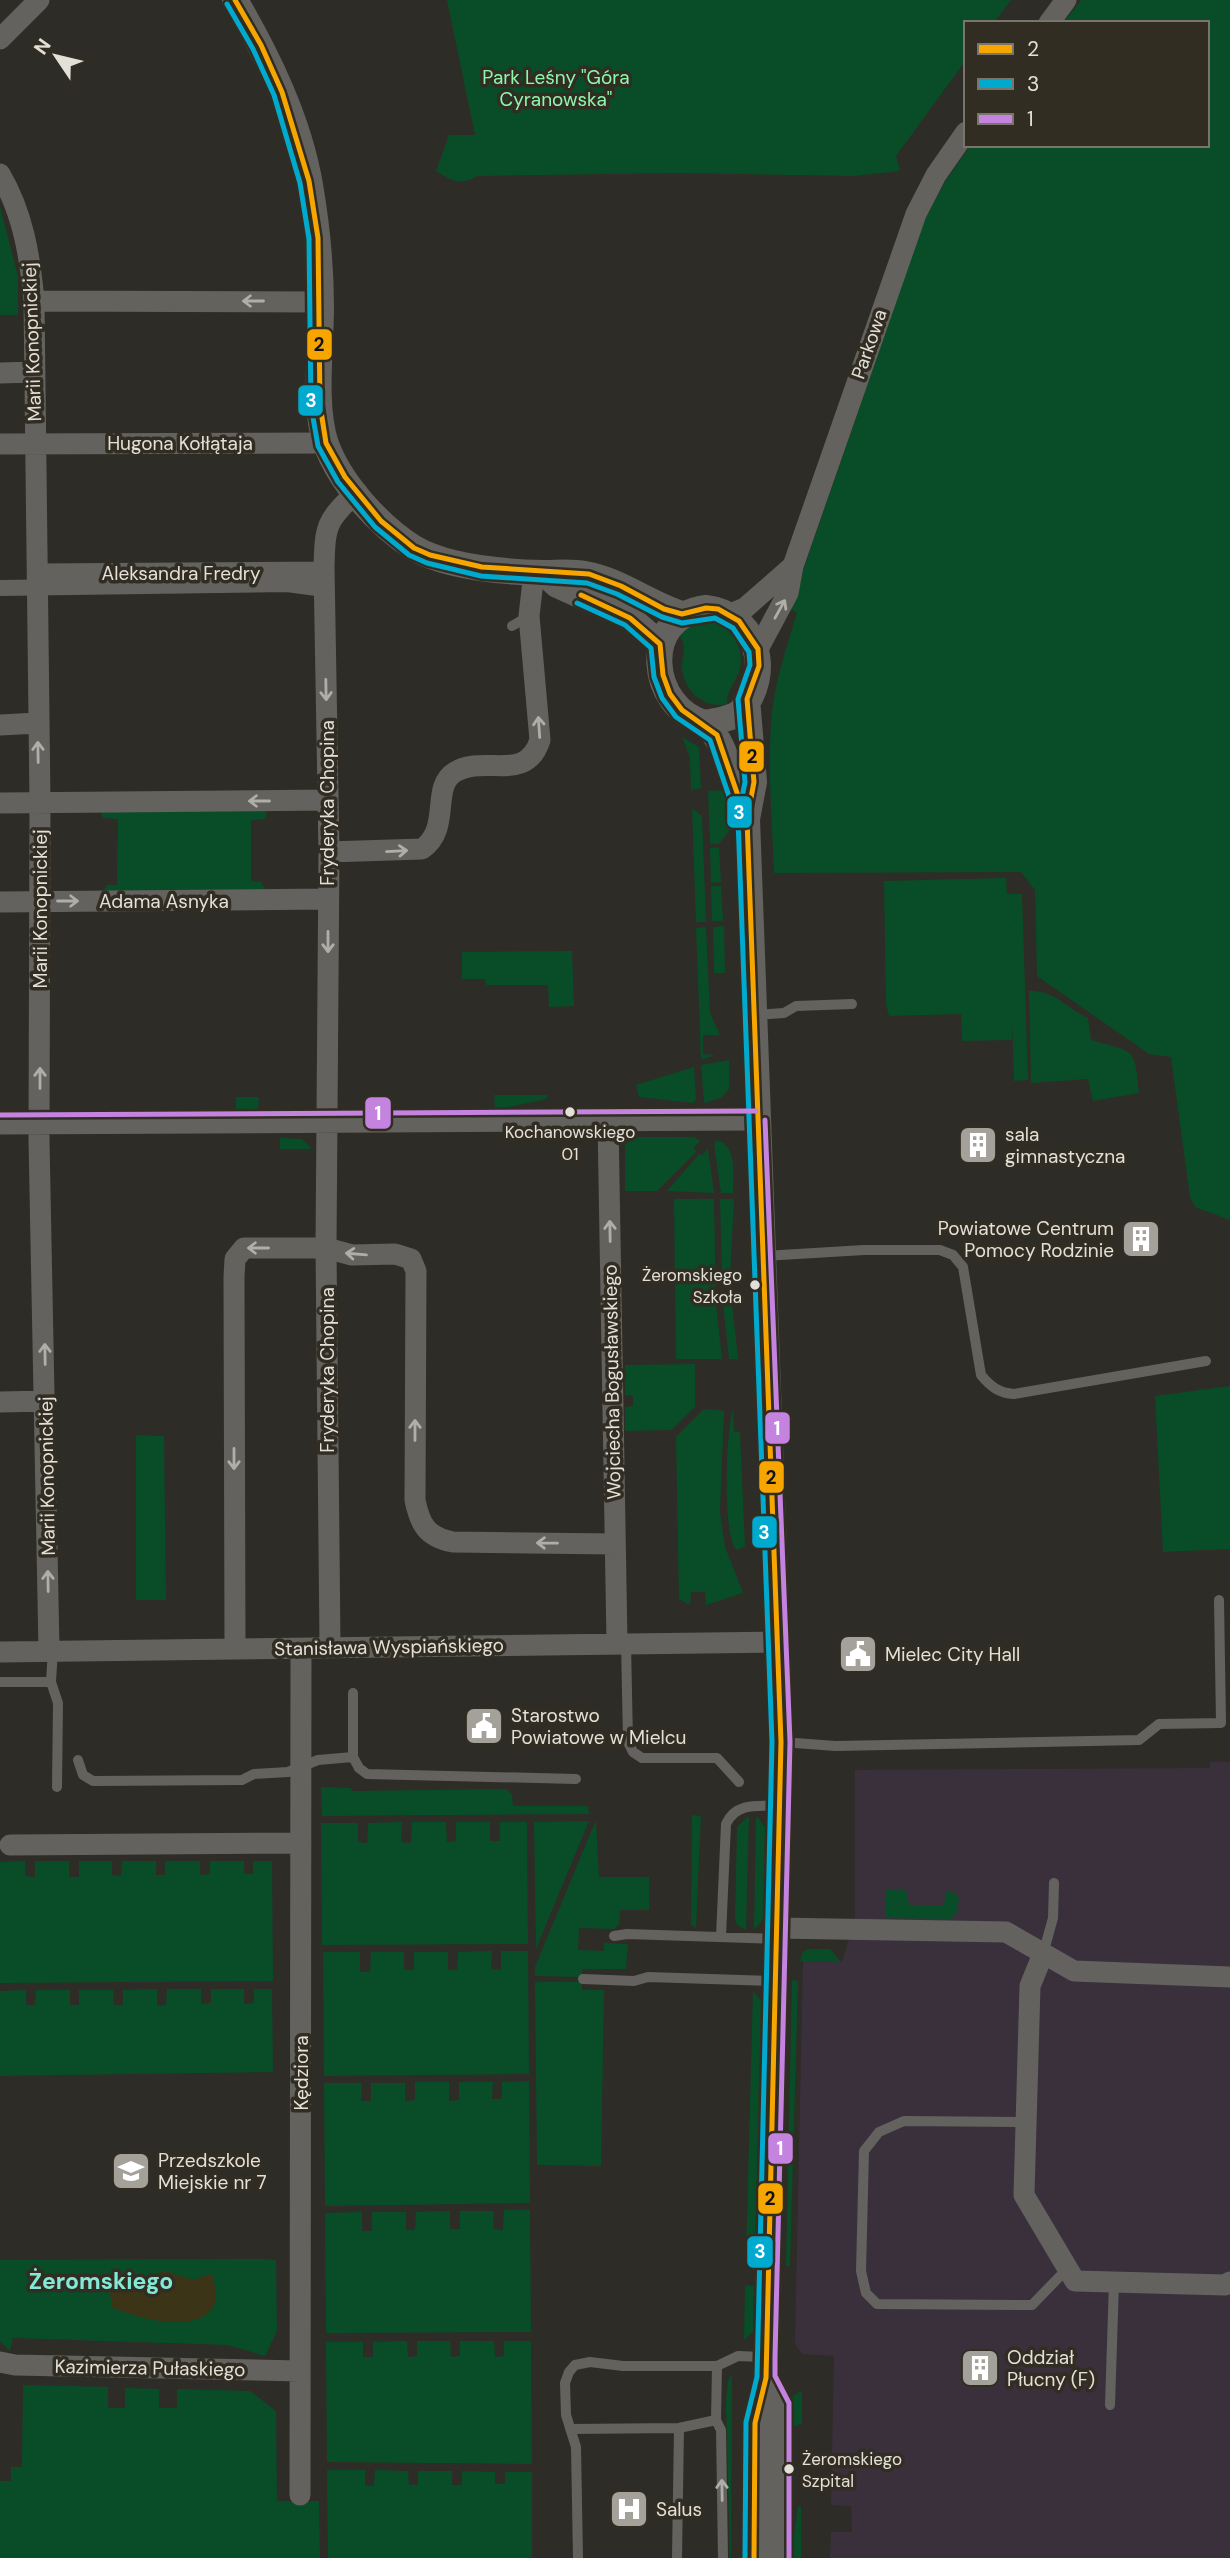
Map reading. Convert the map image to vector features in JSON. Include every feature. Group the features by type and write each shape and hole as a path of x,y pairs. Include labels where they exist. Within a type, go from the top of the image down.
{"street":[{"path":"0,39 39,0"},
{"path":"234,0 261,45 297,137 309,181 318,238 321,302 320,405 326,443 357,492 395,533 430,555 467,566 539,572 561,570 589,574 682,614"},
{"path":"1050,21 1066,0"},
{"name":"Parkowa","path":"758,649 788,593 793,566 916,215 936,175 964,135"},
{"name":"Marii Konopnickiej","path":"0,173 20,221 31,262 34,301 40,802 40,1124 51,1650"},
{"path":"34,301 321,302"},
{"path":"0,373 35,372"},
{"name":"Hugona Kołłątaja","path":"0,444 326,443"},
{"name":"Fryderyka Chopina","path":"330,1645 326,1248 329,852 325,531 329,519 357,492"},
{"name":"Parkowa","path":"730,614 745,608 793,566"},
{"path":"329,852 422,849 439,832 444,784 452,774 476,765 516,766 533,756 540,740 521,621 539,572"},
{"path":"539,572 557,585 630,618 660,645"},
{"path":"0,588 38,581"},
{"name":"Aleksandra Fredry","path":"38,581 324,581"},
{"path":"705,723 734,716 747,699 758,666 758,649 751,635 730,614 706,608 682,614 673,621 660,645 665,687 684,712 705,723 725,749 739,804 747,819"},
{"path":"747,699 754,782 747,819 756,1120 781,1742 766,2367 755,2423 754,2558"},
{"path":"0,725 38,723"},
{"path":"0,803 328,800"},
{"name":"Adama Asnyka","path":"0,902 328,899"},
{"path":"0,1124 756,1120"},
{"name":"Wojciecha Bogusławskiego","path":"608,1121 615,1544 621,1642"},
{"path":"235,1648 235,1259 244,1248 326,1248 352,1255 405,1256 411,1259 416,1271 415,1500 419,1520 428,1534 453,1542 615,1544"},
{"path":"0,1402 46,1401"},
{"name":"Stanisława Wyspiańskiego","path":"0,1651 235,1648 301,1650 330,1645 778,1642"},
{"name":"Kędziora","path":"300,2495 301,1650"},
{"path":"10,1844 301,1843"},
{"path":"777,1934 1006,1932 1074,1970 1230,1977"},
{"path":"1043,1954 1031,1986 1024,2195 1075,2281 1224,2285 1230,2282"},
{"name":"Kazimierza Pułaskiego","path":"0,2362 15,2365 300,2371"},
{"path":"766,2367 780,2404 780,2558"}],"lane":[{"path":"754,1015 784,1013 796,1006 852,1004"},
{"path":"762,1256 864,1250 940,1250 953,1255 962,1267 981,1375 989,1385 1003,1393 1014,1394 1206,1361"},
{"path":"781,1742 835,1746 1139,1740 1159,1724 1221,1723 1219,1600"},
{"path":"621,1642 628,1742 633,1752 642,1758 717,1758 739,1782"},
{"path":"51,1650 51,1682 58,1703 57,1787"},
{"path":"1,1682 51,1682"},
{"path":"353,1693 353,1757 359,1768 367,1774 576,1779"},
{"path":"78,1760 83,1775 93,1781 242,1780 254,1774 288,1772 318,1760 353,1757"},
{"path":"721,1936 726,1824 731,1813 740,1808 779,1806"},
{"path":"1043,1954 1052,1918 1054,1883"},
{"path":"614,1936 777,1934"},
{"path":"583,1979 634,1981 648,1977 777,1981"},
{"path":"1025,2122 904,2121 879,2132 864,2151 861,2271 866,2293 877,2304 1032,2305 1068,2268"},
{"path":"1110,2405 1114,2282"},
{"path":"578,2558 576,2447 570,2429 565,2383 575,2365 590,2362 623,2366 718,2366 738,2357 766,2367"},
{"path":"718,2366 716,2420 721,2430 723,2558"},
{"path":"570,2429 679,2428 716,2420"},
{"path":"677,2558 679,2428"}],"shaded area":[{"path":"1210,1762 1230,1762 1230,2558 830,2558 831,2532 852,2532 851,2506 831,2505 834,2356 802,2354 795,2344 803,1961 842,1962 855,1919 855,1770 1210,1768"}],"green space":[{"name":"Park Leśny \"Góra Cyranowska\"","path":"447,0 1011,0 995,21 964,21 964,63 896,156 900,171 853,176 679,173 477,176 461,181 452,180 436,171 449,135 475,135"},
{"path":"1081,0 1230,0 1230,1220 1195,1207 1190,1197 1171,1057 1149,1054 1037,976 1035,890 1021,872 774,873 770,792 772,712 782,662 797,613 790,608 925,219 946,180 970,147 1209,147 1209,21 1065,21"},
{"path":"0,207 18,276 18,315 0,315"},
{"path":"705,621 728,631 740,651 740,668 728,694 727,704 710,704 703,701 686,684 682,667 684,647 679,635 691,625"},
{"path":"682,737 699,747 701,788 691,790 690,758"},
{"path":"728,790 731,828 719,844 710,844 708,791"},
{"path":"692,808 702,816 706,922 696,922"},
{"path":"267,811 265,819 251,820 251,881 261,882 266,891 102,893 107,885 117,885 118,819 103,818 101,812"},
{"path":"719,847 721,882 711,883 710,848"},
{"path":"1006,878 1007,894 1022,894 1028,1080 1014,1081 1012,1019 1012,1040 962,1041 961,1014 889,1016 886,1004 884,881"},
{"path":"711,886 721,886 723,921 712,921"},
{"path":"724,926 725,973 714,973 713,927"},
{"path":"706,927 710,1013 720,1035 703,1035 703,1054 715,1055 701,1060 696,928"},
{"path":"572,951 574,1006 549,1007 548,985 486,985 485,979 462,979 462,952"},
{"path":"1029,991 1053,996 1088,1018 1091,1040 1130,1054 1136,1067 1139,1093 1093,1101 1088,1079 1031,1083"},
{"path":"729,1060 729,1089 721,1098 704,1103 701,1065"},
{"path":"694,1067 696,1099 693,1103 639,1097 636,1085"},
{"path":"494,1095 547,1095 547,1099 495,1110"},
{"path":"236,1097 259,1097 258,1111 236,1112"},
{"path":"635,1137 694,1137 700,1141 693,1148 697,1151 657,1191 625,1191 625,1144"},
{"path":"280,1138 302,1139 312,1149 280,1149"},
{"path":"717,1140 724,1143 731,1155 733,1193 721,1193 714,1144"},
{"path":"708,1149 714,1193 667,1191 699,1154 702,1155"},
{"path":"674,1199 714,1199 716,1304 722,1359 676,1359"},
{"path":"720,1199 734,1199 730,1277 722,1277"},
{"path":"722,1294 731,1294 738,1359 729,1359"},
{"path":"695,1364 695,1407 671,1430 625,1431 625,1407 633,1406 633,1396 625,1395 625,1365"},
{"path":"1230,1386 1230,1549 1163,1552 1155,1396"},
{"path":"704,1409 724,1411 720,1512 725,1547 743,1593 706,1605 705,1592 691,1592 690,1605 679,1599 676,1437"},
{"path":"733,1410 734,1432 740,1432 745,1546 737,1550 732,1542 727,1506 727,1459"},
{"path":"136,1435 164,1436 166,1600 136,1600"},
{"path":"321,1787 351,1788 352,1791 506,1789 512,1794 513,1806 588,1806 589,1814 322,1816"},
{"path":"692,1815 701,1816 696,1928 691,1925"},
{"path":"749,1816 746,1930 737,1925 735,1919 737,1827"},
{"path":"756,1816 766,1828 764,1918 754,1930"},
{"path":"596,1820 599,1877 649,1877 649,1910 620,1910 619,1924 614,1929 579,1928 578,1950 604,1951 604,1943 628,1944 626,1969 582,1969 582,1977 535,1976 535,1967"},
{"path":"589,1821 536,1949 534,1822"},
{"path":"402,1822 401,1842 411,1843 412,1822 446,1822 447,1842 456,1841 456,1822 490,1822 490,1841 500,1841 500,1822 527,1822 528,1944 322,1945 321,1823 358,1823 358,1842 367,1843 368,1823"},
{"path":"25,1861 25,1876 35,1877 35,1861 69,1861 69,1877 79,1877 79,1861 112,1861 112,1875 121,1876 122,1861 156,1861 156,1875 165,1875 165,1861 200,1861 200,1875 210,1874 210,1861 244,1861 244,1874 253,1874 253,1861 272,1861 273,1981 0,1983 0,1862"},
{"path":"886,1889 906,1890 909,1905 944,1905 946,1892 953,1891 959,1898 957,1913 950,1919 886,1918"},
{"path":"808,1949 830,1949 841,1962 800,1961 803,1952"},
{"path":"492,1951 491,1969 501,1970 501,1951 528,1951 529,2074 324,2076 323,1952 360,1952 360,1972 370,1972 371,1952 404,1952 404,1970 414,1970 414,1952 448,1952 448,1970 457,1970 458,1952"},
{"path":"792,1980 798,1981 790,2266 786,2266"},
{"path":"535,1982 582,1982 582,1990 604,1990 601,2166 537,2165"},
{"path":"157,1989 157,2006 166,2005 167,1989 201,1989 201,2004 211,2003 211,1989 244,1989 244,2004 254,2003 254,1989 272,1989 273,2072 0,2076 0,1991 26,1990 26,2005 35,2005 36,1990 70,1990 70,2005 79,2005 79,1990 113,1990 114,2005 123,2005 123,1990"},
{"path":"753,1991 762,2002 755,2252 746,2256"},
{"path":"529,2081 530,2203 325,2206 324,2083 362,2083 361,2101 371,2101 371,2083 405,2083 405,2101 415,2100 415,2082 449,2082 449,2101 459,2100 459,2082 493,2082 492,2099 502,2099 502,2082"},
{"path":"504,2210 530,2210 531,2332 326,2333 325,2213 362,2212 362,2231 372,2231 372,2212 406,2212 406,2230 415,2230 416,2212 450,2211 450,2229 460,2229 460,2211 494,2211 493,2229 503,2230"},
{"path":"0,2260 276,2260 277,2331 265,2356 228,2345 13,2338 10,2351 0,2341"},
{"path":"745,2285 754,2286 753,2331 744,2340"},
{"path":"407,2341 408,2357 417,2356 417,2341 450,2341 451,2357 460,2356 460,2341 494,2341 495,2357 504,2356 504,2341 531,2341 532,2464 327,2462 326,2342 363,2342 363,2357 373,2357 373,2342"},
{"path":"732,2374 730,2558 726,2401 728,2381"},
{"path":"23,2385 108,2387 108,2408 125,2408 125,2388 159,2389 159,2408 177,2408 177,2389 250,2391 276,2411 277,2501 319,2501 320,2558 0,2558 0,2481 11,2481 11,2467 22,2467"},
{"path":"802,2391 802,2424 794,2426 791,2401"},
{"path":"327,2470 365,2470 365,2486 374,2486 375,2470 408,2471 409,2485 418,2485 418,2471 452,2471 452,2485 462,2485 462,2471 495,2472 495,2484 505,2484 505,2472 532,2472 532,2558 328,2558"},
{"path":"798,2506 801,2507 801,2558 791,2558"}],"sand":[{"path":"165,2271 194,2280 209,2274 213,2276 216,2298 211,2310 200,2318 186,2322 170,2322 137,2316 112,2307 110,2292 115,2286"}],"transit line":[{"name":"2","path":"235,0 261,45 282,92 309,181 318,238 320,405 326,443 345,477 381,521 414,548 430,555 482,567 589,574 621,586 664,609 682,614 706,608 718,609 739,621 758,649 759,666 747,699 754,782 747,819 781,1742 766,2378 755,2423 754,2558"},
{"name":"3","path":"227,4 253,49 274,95 300,183 309,239 311,406 318,446 338,482 375,527 409,555 427,563 481,576 587,583 617,594 662,617 682,623 715,618 733,628 749,652 750,665 738,699 745,782 738,819 772,1742 757,2377 746,2422 745,2558"},
{"name":"2","path":"581,595 630,618 660,644 663,675 670,694 682,710 717,735 744,813"},
{"name":"3","path":"577,603 625,625 651,648 654,677 662,698 676,717 710,740 736,817"},
{"name":"1","path":"0,1115 756,1111"},
{"name":"1","path":"765,1120 790,1742 775,2357 775,2376 789,2403 789,2558"}],"place":[{"name":"Kochanowskiego 01","path":"570,1112"},
{"name":"sala gimnastyczna","path":"978,1145"},
{"name":"Powiatowe Centrum Pomocy Rodzinie","path":"1141,1239"},
{"name":"Żeromskiego Szkoła","path":"755,1285"},
{"name":"Mielec City Hall","path":"858,1654"},
{"name":"Starostwo Powiatowe w Mielcu","path":"484,1726"},
{"name":"Przedszkole Miejskie nr 7","path":"131,2171"},
{"name":"Oddział Płucny (F)","path":"980,2368"},
{"name":"Żeromskiego Szpital","path":"789,2469"},
{"name":"Salus","path":"629,2509"}],"district":[{"name":"Żeromskiego","path":"101,2281"}]}
